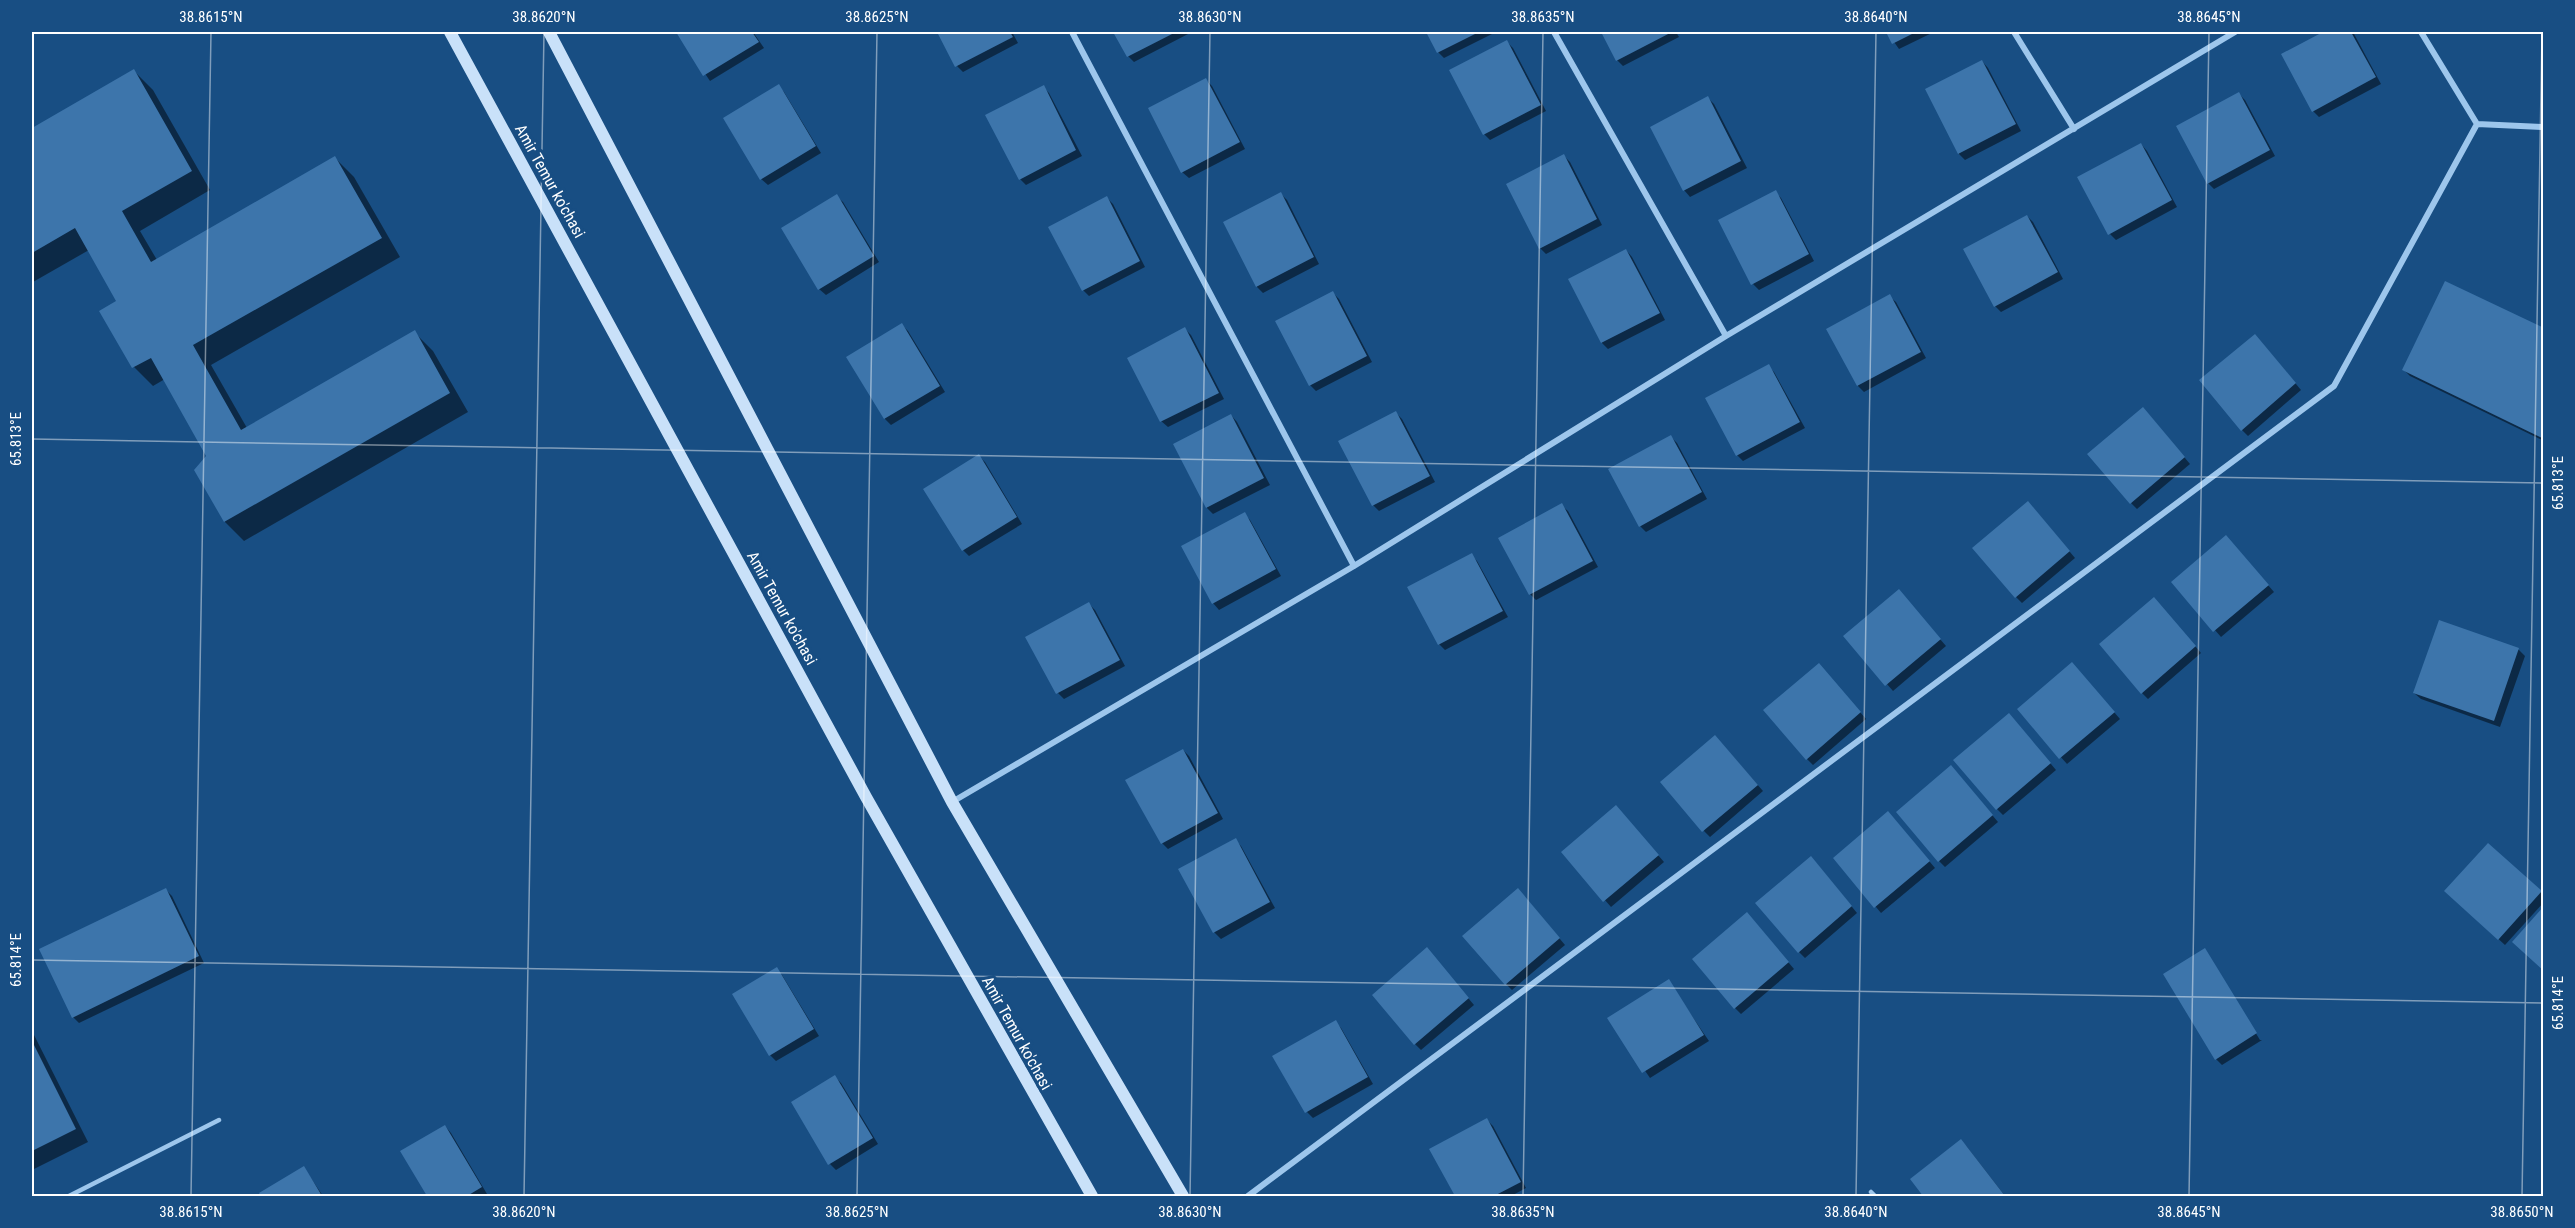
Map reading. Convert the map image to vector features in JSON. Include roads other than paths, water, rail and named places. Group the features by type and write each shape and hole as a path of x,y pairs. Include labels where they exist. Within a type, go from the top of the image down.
{"main road":[{"name":"Amir Temur ko'chasi","path":"450,32 866,797 1092,1197"},
{"path":"549,32 952,802 1183,1197"}],"street":[{"path":"1072,32 1354,566"},
{"path":"1554,32 1726,336"},
{"path":"2014,32 2074,129"},
{"path":"952,802 1354,566 1726,336 2235,32"},
{"path":"2421,32 2477,124"},
{"path":"2477,124 2544,127"},
{"path":"1248,1197 2334,386 2477,124"}],"lane":[{"path":"69,1197 219,1120"},
{"path":"1871,1192 1875,1197"}]}
